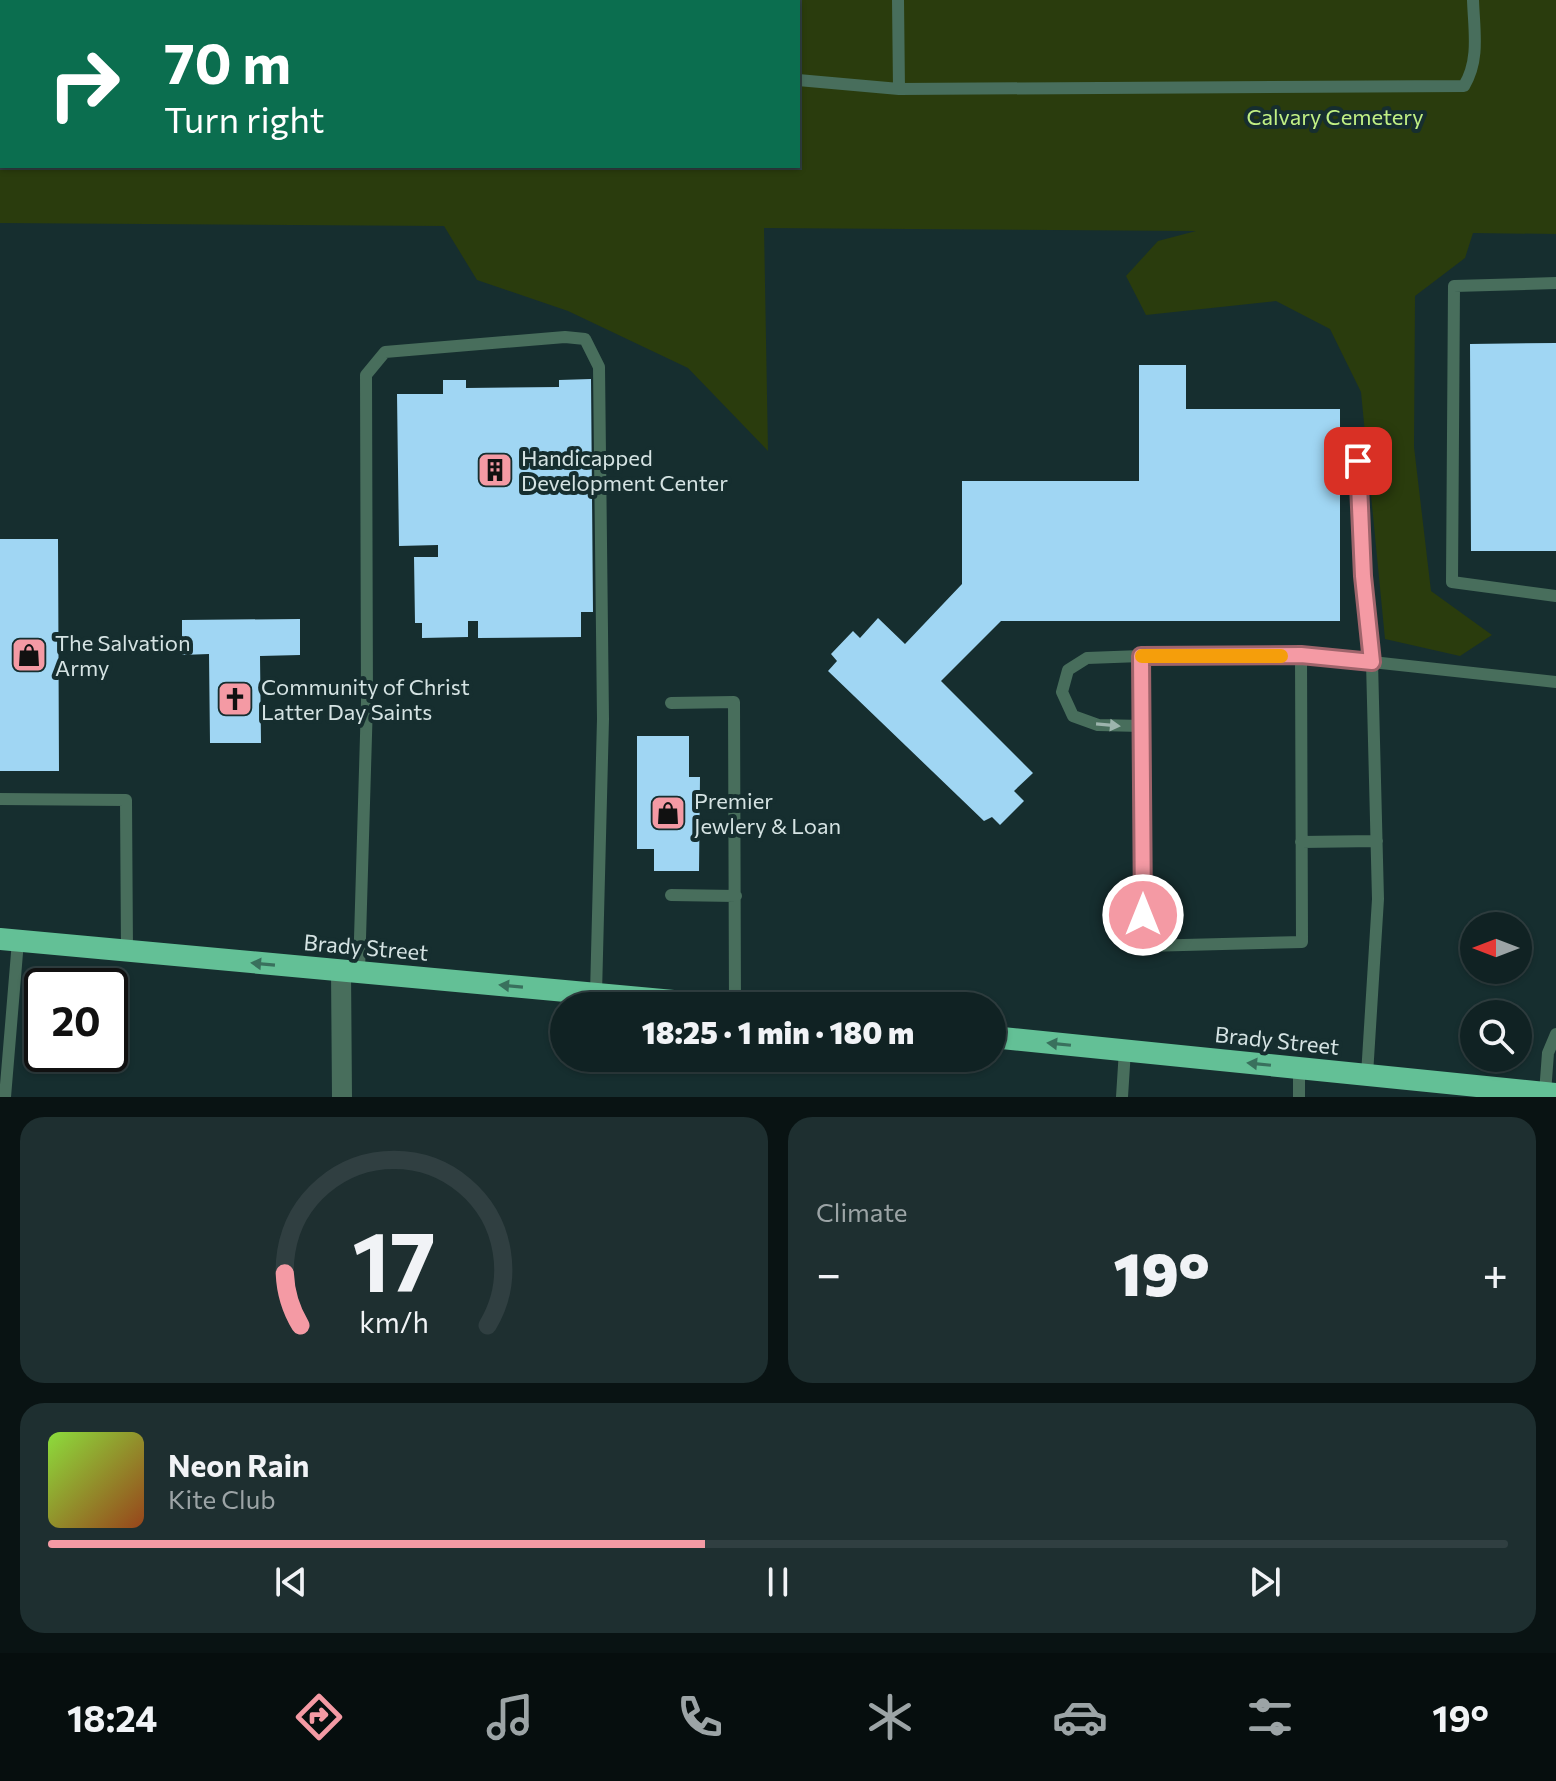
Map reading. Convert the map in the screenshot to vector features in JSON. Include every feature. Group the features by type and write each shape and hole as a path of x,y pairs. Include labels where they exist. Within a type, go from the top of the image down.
{"highway":[{"name":"Brady Street","path":"9,940 574,992"},
{"name":"Brady Street","path":"1006,1038 1367,1075 1448,1090 1550,1093"}],"street":[{"path":"342,1097 350,972"}],"lane":[{"path":"898,0 899,89"},
{"path":"800,80 899,89 1464,86 1473,72 1475,57 1473,0"},
{"path":"1556,283 1454,286 1452,567 1452,582 1556,596"},
{"path":"350,972 367,702 366,375 385,352 565,337 585,339 599,367 603,719 596,992"},
{"path":"1358,461 1363,576 1372,662 1378,899 1367,1075"},
{"path":"1141,656 1144,946 1302,942 1301,655"},
{"path":"1142,726 1098,725 1073,716 1062,692 1068,670 1087,658 1301,655 1556,682"},
{"path":"671,703 734,702 735,992"},
{"path":"0,799 126,800 127,951"},
{"path":"1301,842 1377,841"},
{"path":"671,895 736,896"},
{"path":"5,1097 9,940"},
{"path":"1550,1093 1548,1053 1556,1034"},
{"path":"1122,1097 1125,1050"},
{"path":"1299,1068 1299,1097"}],"green space":[{"name":"Calvary Cemetery","path":"800,0 1556,0 1556,234 1473,233 1465,258 1415,296 1414,447 1431,591 1492,635 1460,656 1385,639 1361,392 1330,329 1276,301 1146,315 1126,276 1158,241 1196,231 764,228 768,451 688,368 568,311 477,280 444,226 0,223 0,168 800,168"}],"building":[{"path":"1556,343 1556,551 1471,551 1470,344"},
{"path":"1139,365 1186,365 1186,409 1340,409 1340,621 1001,621 941,681 1033,773 1014,791 1024,801 1000,825 992,817 984,821 828,671 837,661 831,654 853,631 860,638 878,618 905,644 962,584 962,481 1139,481"},
{"name":"Handicapped Development Center","path":"591,379 593,612 581,612 581,637 478,638 478,621 468,621 468,637 422,638 422,623 415,623 414,557 438,557 438,545 399,546 397,394 443,394 443,380 466,380 466,388 559,387 559,380"},
{"name":"The Salvation Army","path":"0,539 58,539 59,771 0,771"},
{"name":"Community of Christ Latter Day Saints","path":"300,619 300,655 260,656 261,743 210,743 209,654 182,655 182,620"},
{"name":"Premier Jewlery & Loan","path":"637,736 689,736 689,777 700,777 699,871 654,871 654,849 637,849"}],"slow traffic":[{"path":"1142,656 1281,656"}],"place":[{"name":"Handicapped Development Center","path":"495,470"},
{"name":"The Salvation Army","path":"29,655"},
{"name":"Community of Christ Latter Day Saints","path":"235,699"},
{"name":"Premier Jewlery & Loan","path":"668,813"}],"route":[{"path":"1143,915 1141,656 1301,655 1372,662 1363,576 1358,461"}]}
